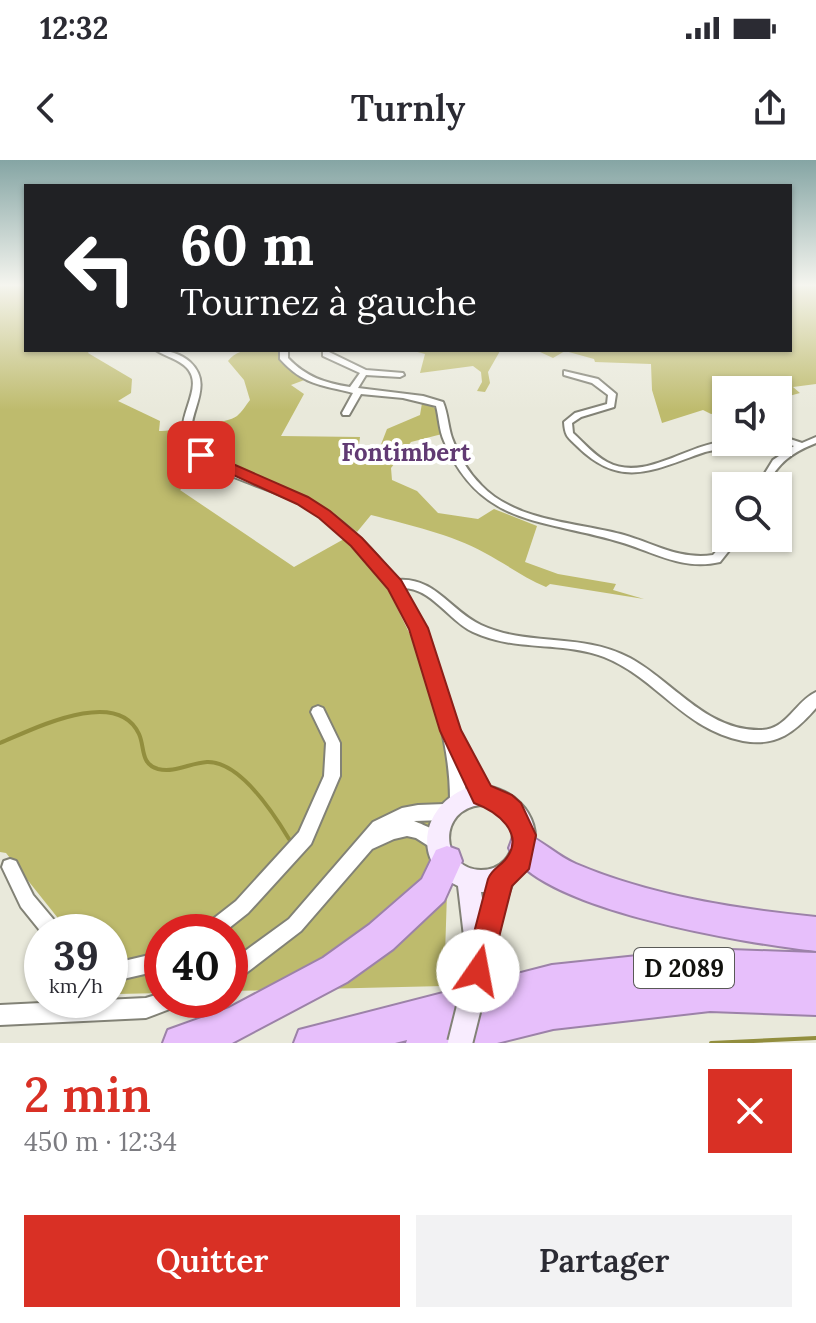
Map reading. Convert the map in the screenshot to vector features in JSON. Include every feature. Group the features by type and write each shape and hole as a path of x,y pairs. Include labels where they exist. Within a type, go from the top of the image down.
{"highway":[{"path":"524,848 541,865 562,875 673,913 765,929 816,934"},
{"path":"181,1043 237,1023 335,970 381,937 433,890 452,862"},
{"name":"D 2089","path":"312,1043 391,1026 552,982 704,966 816,970"},
{"name":"D 2089","path":"424,1043 553,1011 710,993 816,997"}],"street":[{"path":"284,352 284,359 292,370 355,392 425,399 440,404 448,440 471,479 492,500 523,517 612,535 683,562 716,559 722,552"},
{"path":"181,354 196,374 198,383 185,432 193,448 209,460 278,489 324,515 356,542 395,585 418,628 451,731 459,768 452,806 439,833 476,922 478,971"},
{"path":"326,354 364,372 400,375"},
{"path":"346,413 364,372"},
{"path":"567,373 595,381 612,394 611,405 578,415 568,422 567,427 569,434 605,465 621,470 646,470 683,454 712,447"},
{"path":"769,472 774,463 800,445 816,440"},
{"path":"792,442 800,445"},
{"path":"395,585 404,582 420,585 455,615 495,636 579,647 621,659 651,679 689,712 733,734 767,737 781,732 816,698"},
{"path":"233,914 305,838 332,776 333,743 318,712"},
{"path":"366,844 394,829 420,829 452,862 479,881 501,879 512,871 524,848 524,835 513,811 504,803 483,794 451,731"},
{"path":"248,960 295,925 391,818 452,806 483,794"},
{"path":"10,867 27,901 38,914"},
{"path":"460,1043 501,879"},
{"path":"0,1015 24,1013"}],"shaded area":[{"path":"0,327 24,327 24,352 89,352 132,379 131,393 118,401 160,421 159,431 212,424 237,416 250,400 244,380 228,361 240,352 288,352 285,364 307,379 291,385 304,394 281,436 360,437 358,452 380,447 387,429 420,415 422,403 438,409 442,434 411,442 391,468 392,480 417,491 438,513 478,519 494,509 537,526 525,562 558,574 616,584 613,590 644,599 550,584 546,587 458,540 371,515 357,532 345,523 211,465 180,490 294,567 344,539 384,581 416,647 451,768 444,986 248,991 248,914 144,914 144,993 128,994 128,914 55,914 6,853 0,852"},
{"path":"792,327 816,327 816,384 793,387 800,393 792,395 792,376 712,376 712,414 703,410 662,423 652,390 651,364 595,362 594,359 569,352 792,352"},
{"path":"418,352 499,352 488,372 490,383 485,392 477,391 482,382 481,372 473,366 420,373 425,354"},
{"path":"540,352 563,352 553,358"}],"waterway":[{"path":"0,743 74,715 113,713 128,720 139,734 146,759 152,767 170,770 207,762 232,770 255,791 289,839"},
{"path":"711,1043 816,1038"}],"district":[{"name":"Fontimbert","path":"406,452"}],"route":[{"path":"201,455 278,489 324,515 356,542 395,585 418,628 460,751 483,794 494,797 513,811 524,835 520,860 501,879 478,971"}]}
